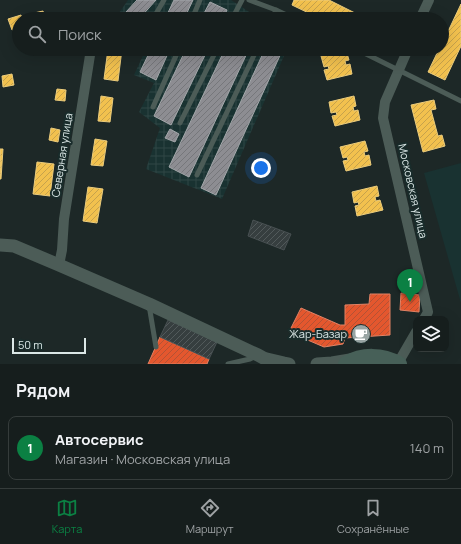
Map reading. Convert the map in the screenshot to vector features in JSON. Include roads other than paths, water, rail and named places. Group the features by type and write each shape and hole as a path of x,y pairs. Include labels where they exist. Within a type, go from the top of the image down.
{"main road":[{"path":"353,361 370,356 389,359 398,364"}],"street":[{"path":"423,12 429,0"},
{"name":"Северная улица","path":"59,265 62,250 64,219 90,56"},
{"name":"Московская улица","path":"405,56 385,102 384,118 428,312 426,316"},
{"path":"0,245 14,246 149,304 266,359 289,364"},
{"path":"398,364 413,337"},
{"path":"317,364 353,361"}],"lane":[{"path":"157,12 164,0"},
{"path":"195,12 200,0"},
{"path":"236,12 242,0"},
{"path":"249,0 280,12"},
{"path":"153,107 176,56"},
{"path":"180,123 214,56"},
{"path":"197,175 254,56"},
{"path":"370,56 461,101"},
{"path":"149,304 156,348"},
{"path":"228,364 250,359 266,359"}],"place":[{"name":"Автосервис","path":"410,302"},
{"name":"Жар-Базар","path":"361,334"}]}
